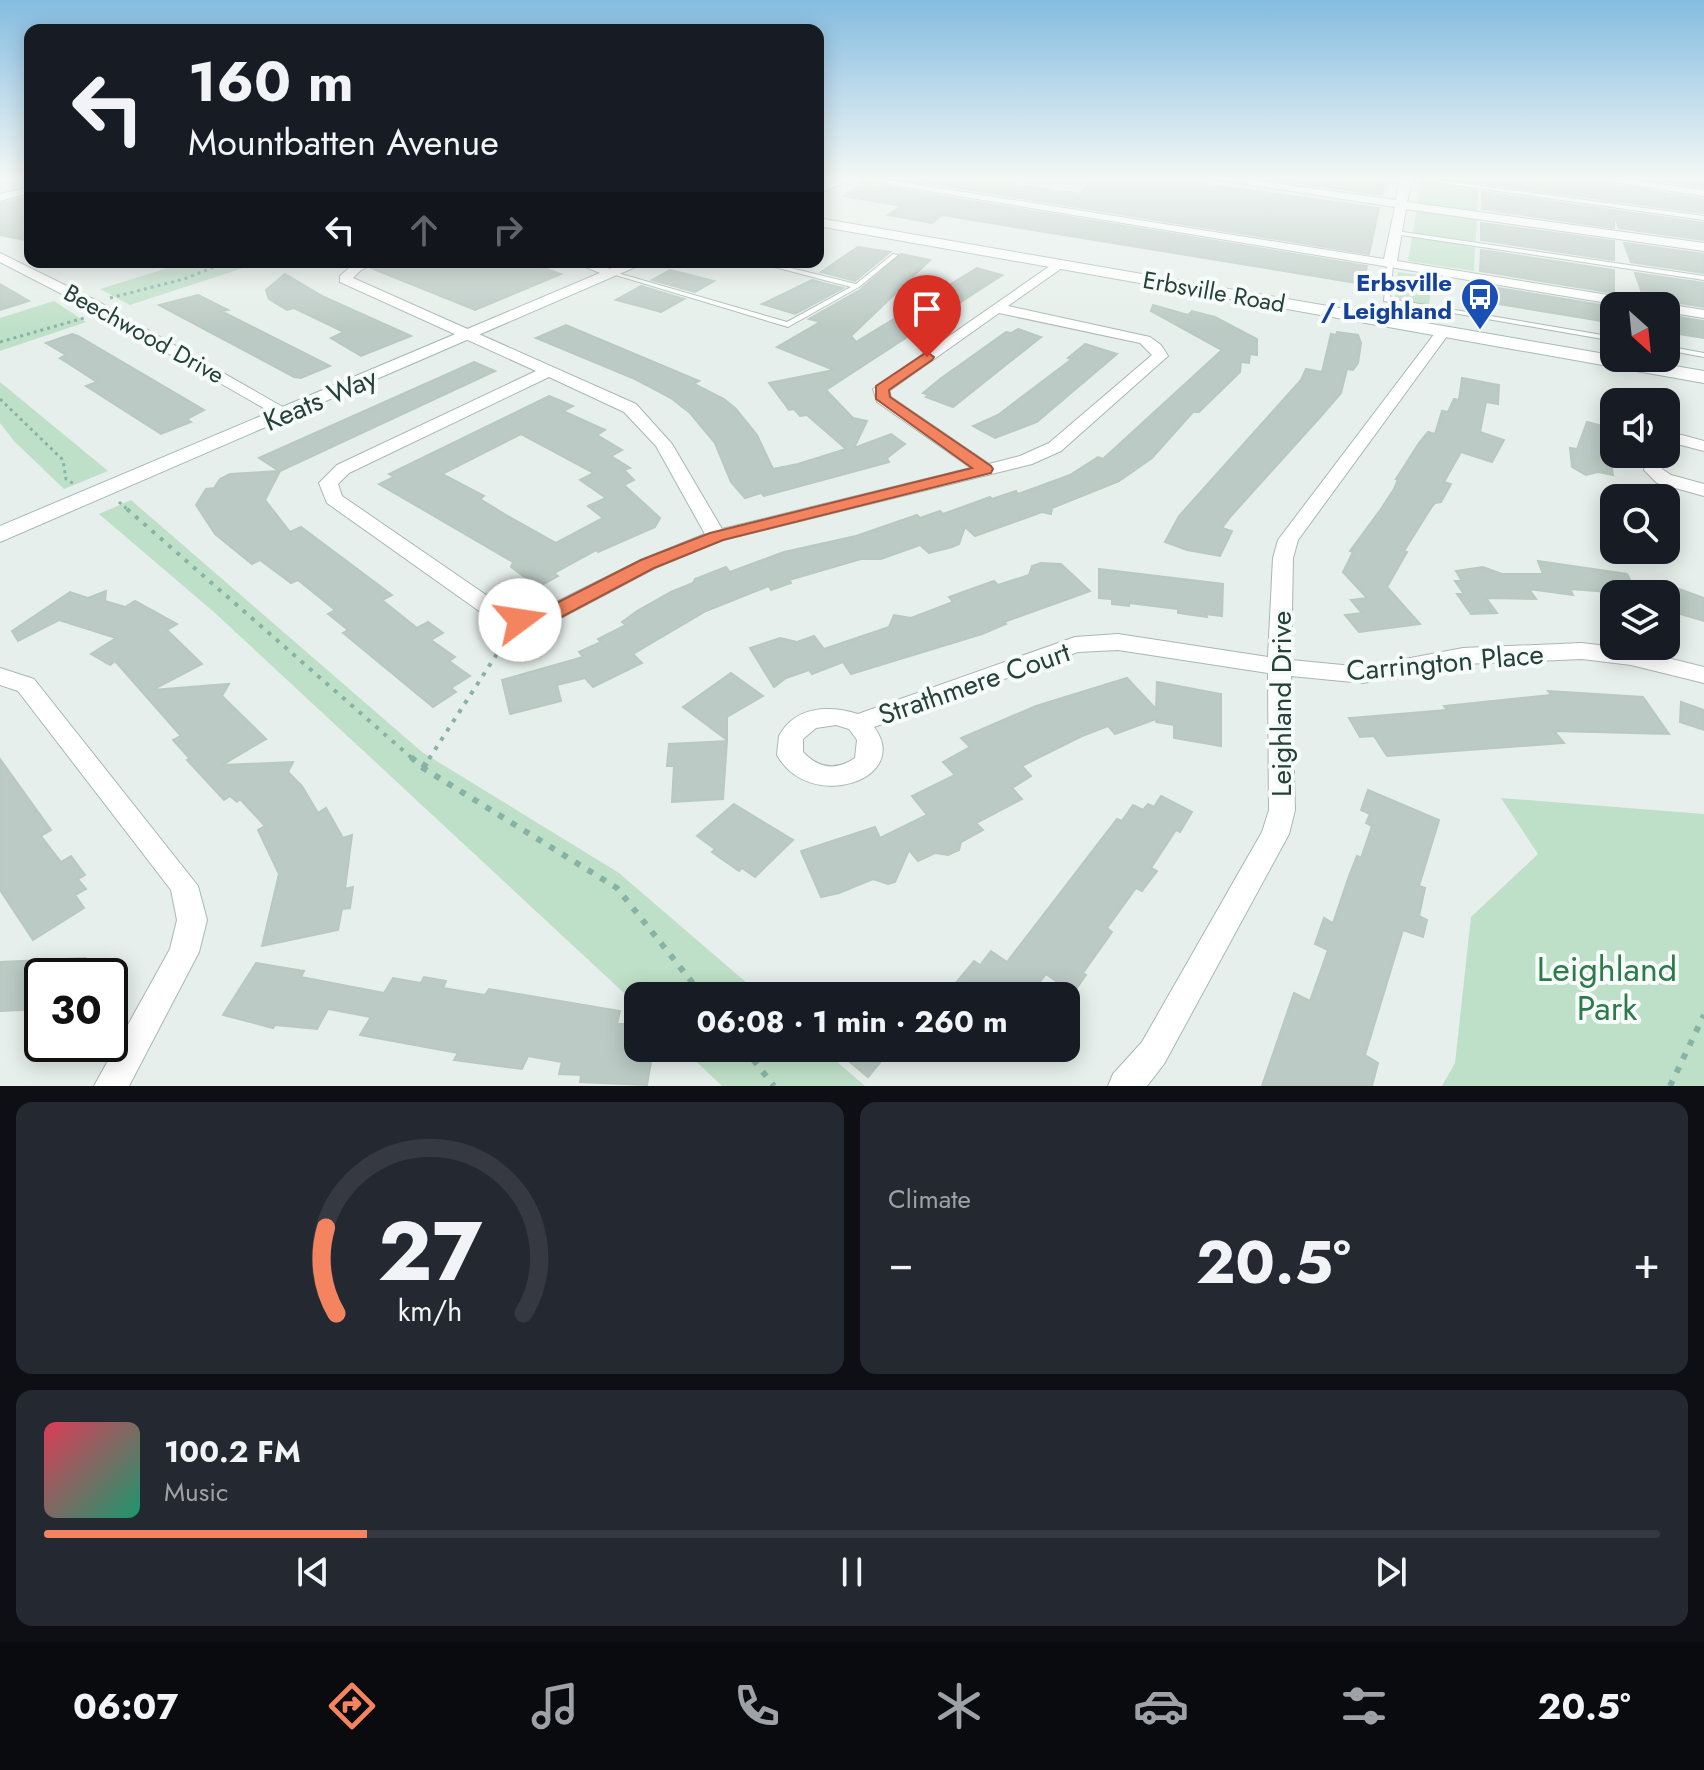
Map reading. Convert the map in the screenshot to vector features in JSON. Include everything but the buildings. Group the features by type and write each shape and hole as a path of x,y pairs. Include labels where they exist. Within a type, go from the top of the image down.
{"main road":[{"name":"Erbsville Road","path":"855,229 1704,377"},
{"name":"Keats Way","path":"0,535 624,268"}],"street":[{"path":"1170,229 1600,298"},
{"path":"1390,264 1397,229"},
{"path":"1575,229 1704,247"},
{"name":"Beechwood Drive","path":"0,257 23,267"},
{"path":"985,469 883,399 881,389 1057,265"},
{"path":"0,274 23,267"},
{"name":"Beechwood Drive","path":"25,268 287,414"},
{"path":"355,268 345,279 630,408 663,444 716,536"},
{"path":"598,268 612,273"},
{"path":"549,371 343,469 328,483 334,499 497,613 520,620 545,617 648,564 716,536 1026,460 1055,447 1160,356 1156,348 1145,340 997,308"},
{"path":"1680,310 1704,314"},
{"name":"Leighland Drive","path":"1125,1086 1153,1053 1275,834 1282,810 1279,667 1283,558 1288,540 1443,332"},
{"path":"1680,440 1704,446"},
{"path":"1654,468 1664,479 1704,490"},
{"name":"Strathmere Court","path":"858,723 1075,645 1118,642 1279,667"},
{"name":"Carrington Place","path":"1279,667 1363,675 1463,656 1582,651 1631,657 1704,675"},
{"path":"0,676 26,685 184,886 192,920 184,952 111,1086"}],"lane":[{"path":"1396,233 1704,278"},
{"path":"612,273 788,325 857,286 895,255"},
{"path":"1390,264 1386,300 1600,337"},
{"path":"783,268 857,286"},
{"path":"1680,351 1704,355"}],"path":[{"path":"105,300 184,279 211,268"},
{"path":"0,342 84,318"},
{"path":"0,399 63,460 66,479 82,489"},
{"path":"115,499 423,768 617,888 692,982"},
{"path":"423,768 520,620"},
{"path":"1670,1086 1704,1015"},
{"path":"755,1062 774,1086"}],"green space":[{"path":"1413,229 1476,229 1474,271 1408,261"},
{"path":"168,268 243,268 130,305 100,289"},
{"path":"1398,272 1432,277 1429,305 1395,299"},
{"path":"54,301 86,322 0,351 0,318"},
{"path":"0,382 108,471 64,489 14,441 0,423"},
{"path":"131,500 422,752 619,873 746,982 624,982 624,993 215,613 99,514"},
{"name":"Leighland Park","path":"1501,798 1704,814 1704,1086 1442,1086 1455,1063 1471,917 1538,854"},
{"path":"697,1062 837,1062 865,1086 722,1086"}],"place":[{"name":"Erbsville / Leighland","path":"1480,331"}],"route":[{"path":"520,620 545,617 648,564 716,536 985,469 883,399 881,389 927,357"}]}
